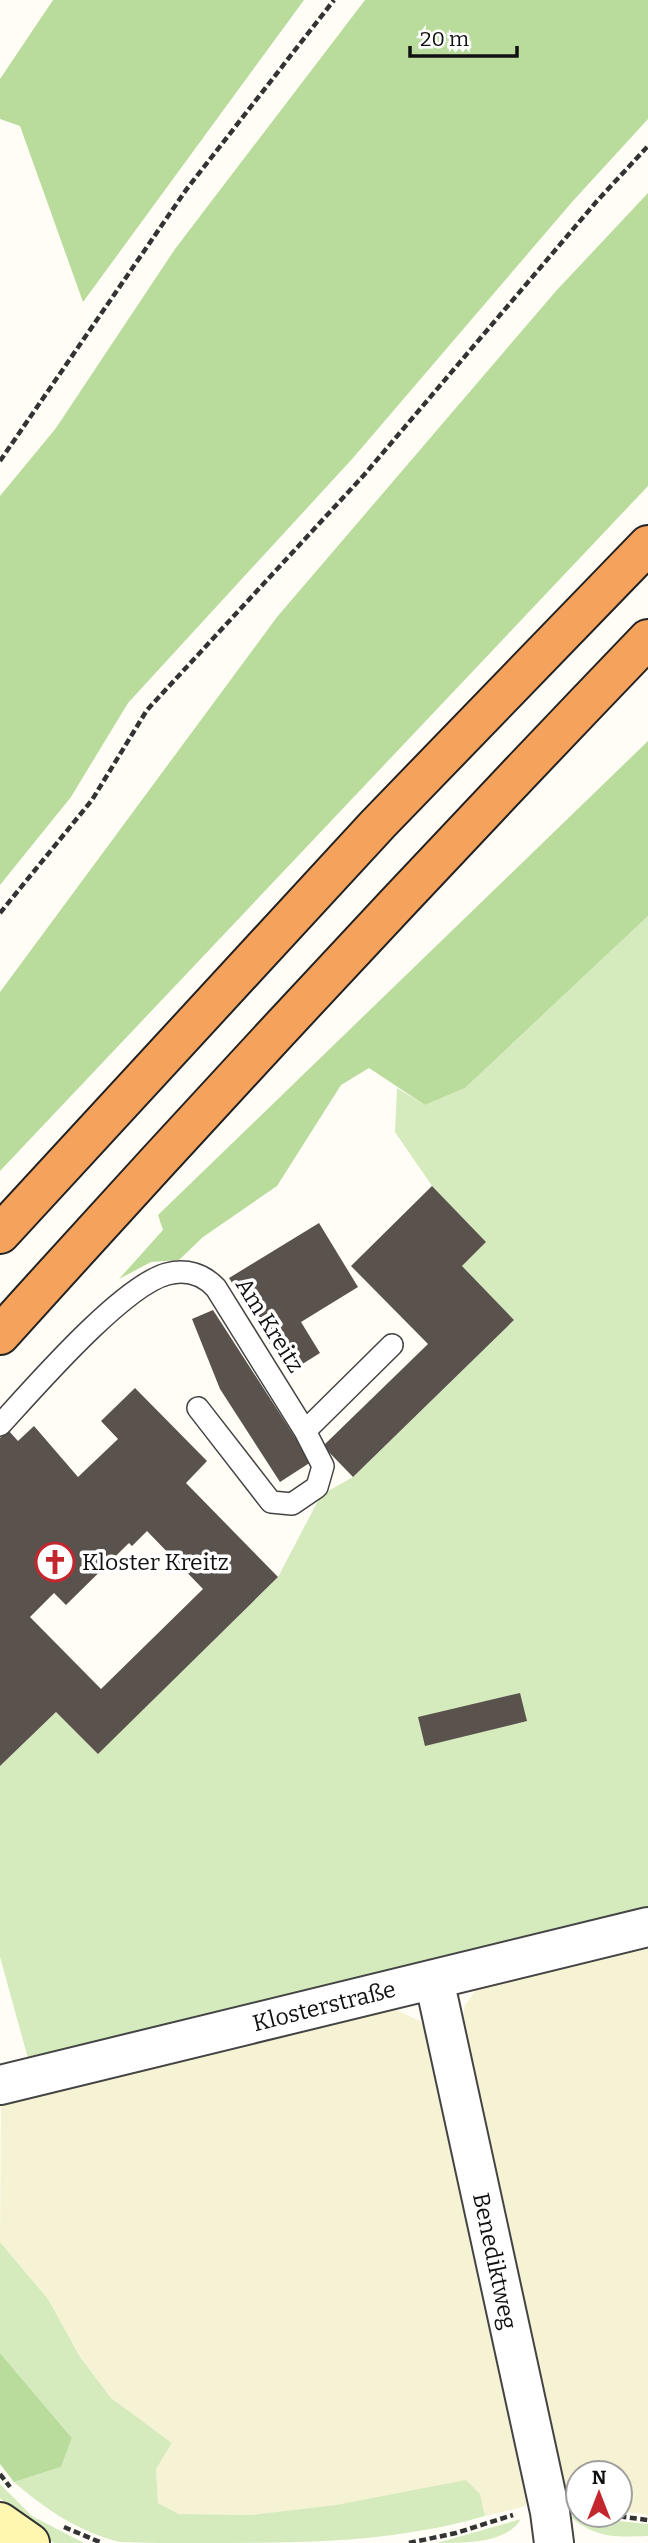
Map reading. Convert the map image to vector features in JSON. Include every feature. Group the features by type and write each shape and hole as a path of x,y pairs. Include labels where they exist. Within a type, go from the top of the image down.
{"highway":[{"path":"0,1234 378,824 648,545"},
{"path":"0,1335 193,1120 428,868 648,639"}],"main road":[{"path":"0,2523 16,2543"},
{"path":"0,2523 30,2543"}],"street":[{"name":"Klosterstraße","path":"0,2085 648,1927"},
{"name":"Benediktweg","path":"434,1979 552,2527"}],"lane":[{"name":"Am Kreitz","path":"0,1425 67,1354 129,1297 156,1278 184,1272 205,1278 216,1288 305,1431 321,1460 320,1479 311,1494 292,1504 278,1504 266,1498 198,1408"},
{"path":"305,1431 392,1345"}],"path":[{"path":"0,461 186,190 334,0"},
{"path":"0,913 92,800 147,710 364,475 597,201 648,146"},
{"path":"409,2543 456,2533 499,2518 552,2527"}],"shaded area":[{"path":"648,1940 648,2515 634,2513 634,2459 564,2459 563,2503 461,2028 465,2005 478,1987"},
{"path":"368,2009 396,2010 420,2021 435,2044 528,2485 526,2506 485,2516 480,2494 252,2515 179,2514 158,2503 156,2469 172,2443 111,2398 80,2357 48,2299 0,2242 1,2100"}],"green space":[{"path":"53,0 304,0 83,302 20,126 0,119 0,79"},
{"path":"365,0 648,0 648,119 572,202 353,458 128,703 71,797 0,885 0,496 56,428 175,249"},
{"path":"648,193 648,486 0,1171 0,992 277,617 556,291"},
{"path":"648,741 648,916 465,1088 425,1105 369,1068 341,1085 277,1186 203,1237 179,1260 151,1262 119,1279 163,1230 158,1215"},
{"path":"648,916 648,1909 29,2062 0,1957 0,1766 56,1712 98,1753 278,1577 321,1495 353,1477 514,1320 462,1266 486,1242 432,1186 395,1132 397,1088 425,1105 465,1088"},
{"path":"0,2242 48,2299 80,2357 111,2398 172,2443 156,2469 158,2503 179,2514 252,2515 336,2505 466,2480 480,2494 485,2516 416,2532 346,2540 241,2543 120,2542 90,2532 63,2518 14,2482 61,2467 72,2438 0,2353"},
{"path":"0,2353 72,2438 61,2467 14,2482 0,2464"},
{"path":"0,2484 32,2516 84,2543 54,2543 26,2524 0,2498"},
{"path":"521,2519 515,2527 496,2537 473,2542 437,2543"},
{"path":"634,2523 648,2524 648,2536 625,2537 589,2529 634,2529"}],"building":[{"path":"432,1186 486,1242 462,1266 514,1320 353,1477 323,1446 428,1344 351,1266"},
{"path":"319,1223 358,1287 301,1322 320,1353 288,1373 229,1278"},
{"path":"213,1310 311,1462 280,1482 220,1389 192,1319"},
{"name":"Kloster Kreitz","path":"135,1388 207,1461 186,1483 278,1577 98,1754 56,1712 0,1766 0,1438 8,1430 18,1441 34,1426 78,1477 118,1439 101,1421","holes":["147,1531 203,1589 101,1689 30,1617 54,1593 66,1605 129,1543 132,1546"]},
{"path":"520,1693 527,1721 425,1746 418,1717"}],"place":[{"name":"Kloster Kreitz","path":"55,1562"}]}
